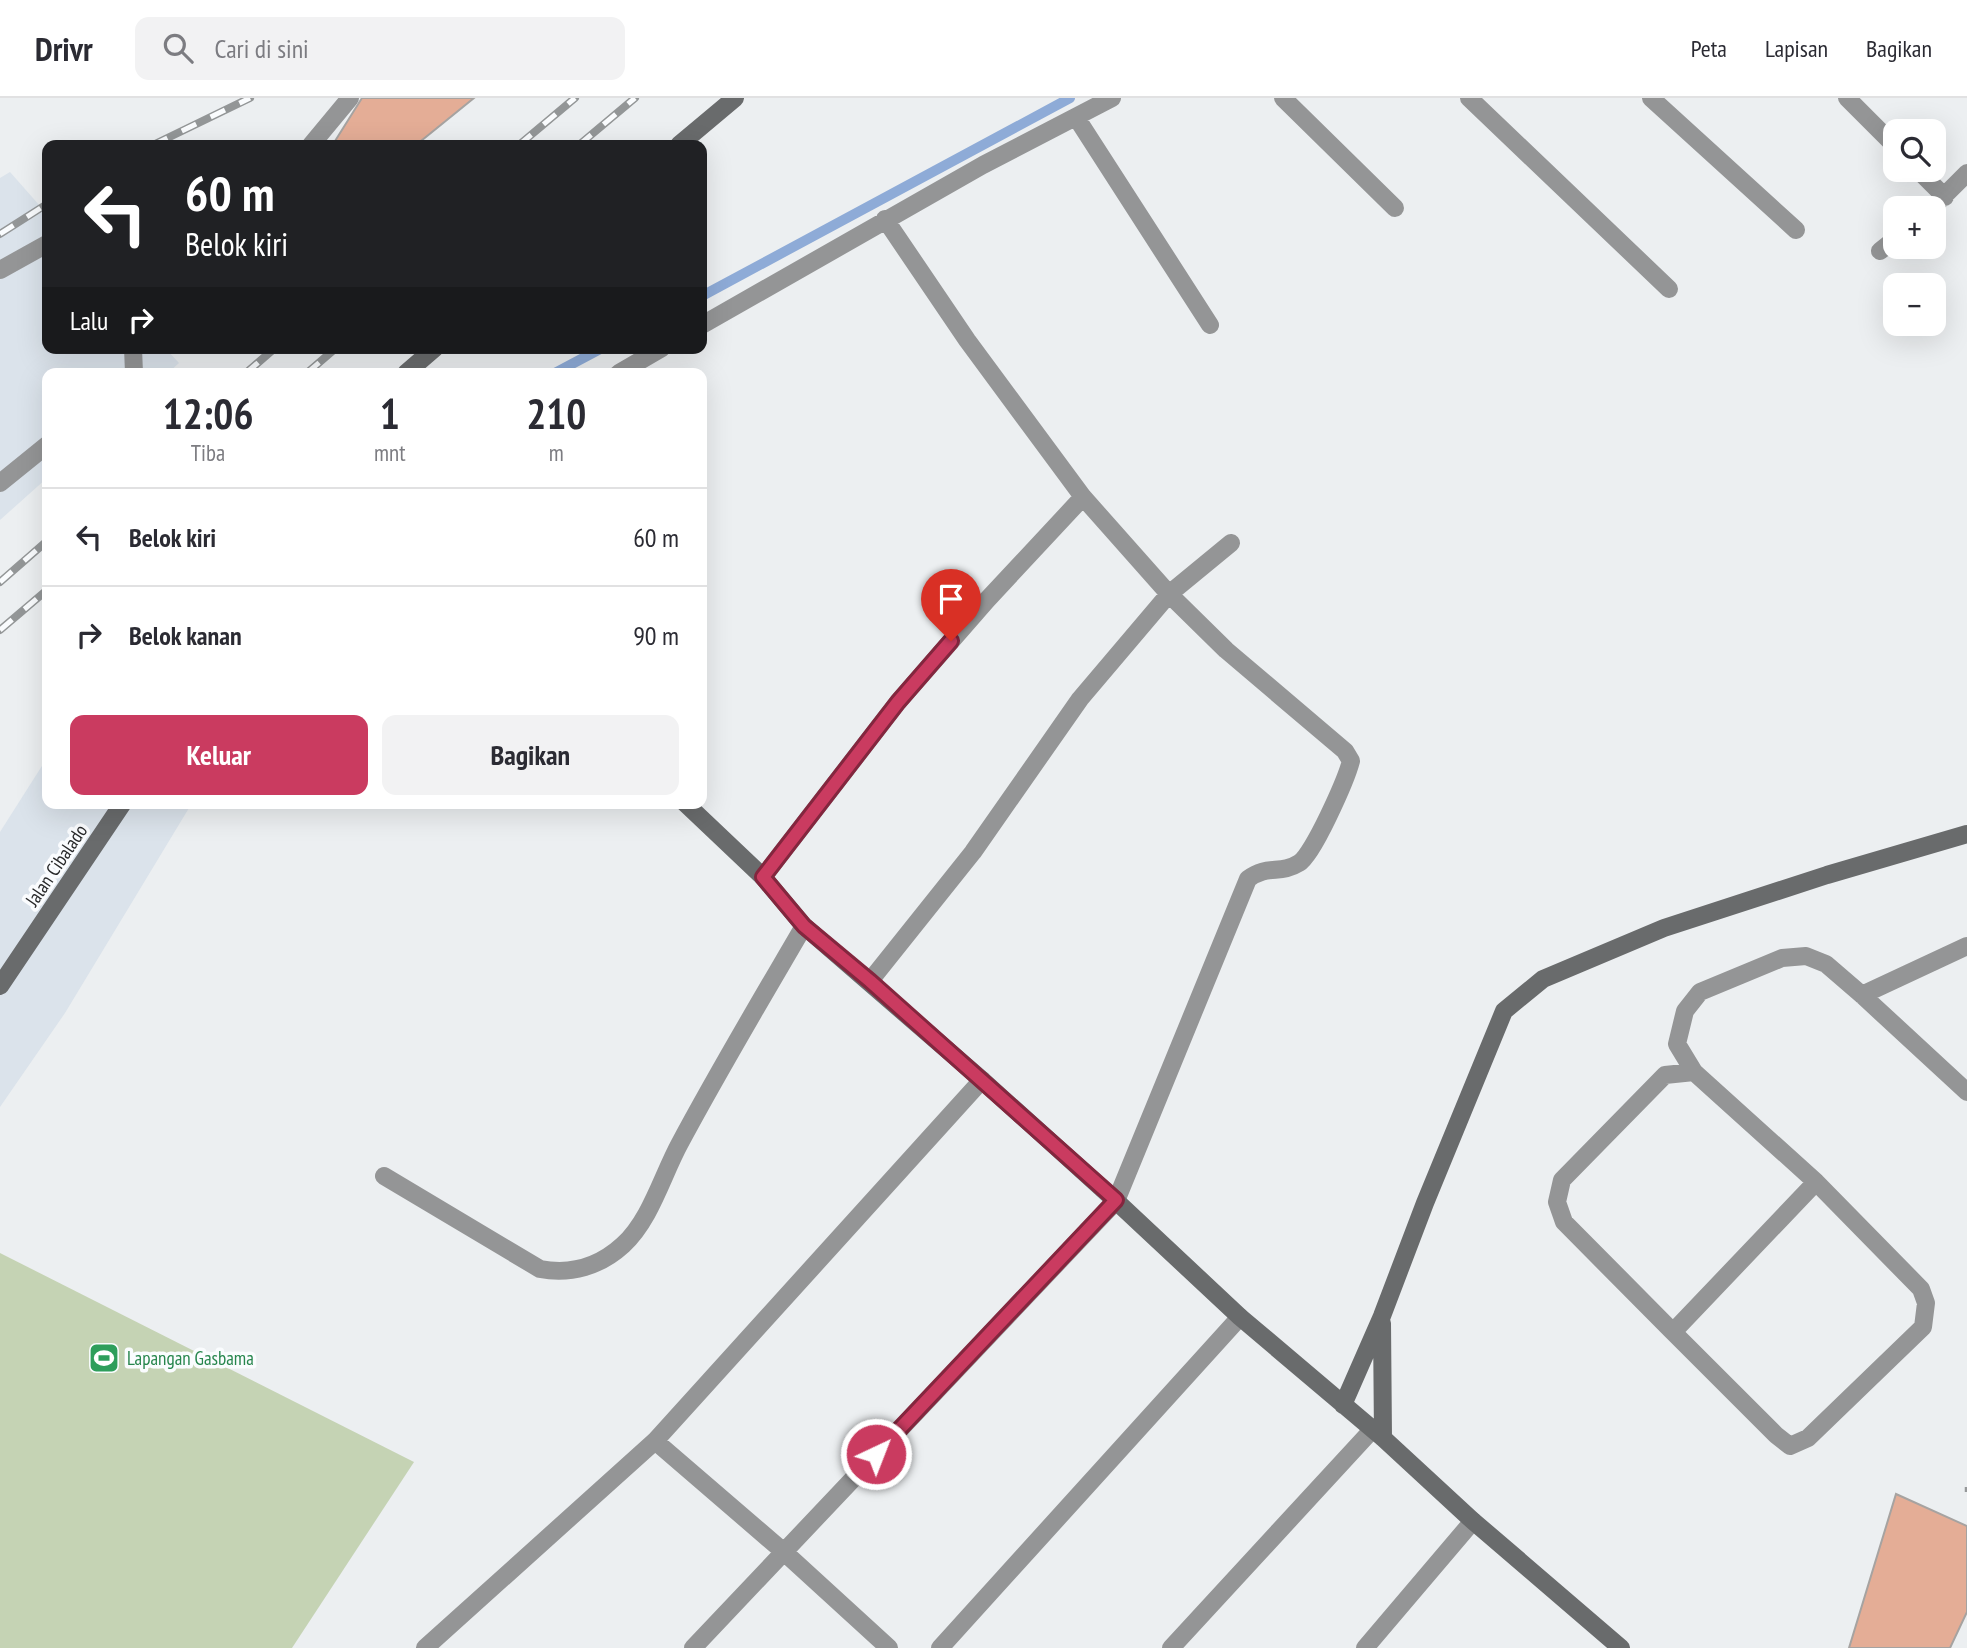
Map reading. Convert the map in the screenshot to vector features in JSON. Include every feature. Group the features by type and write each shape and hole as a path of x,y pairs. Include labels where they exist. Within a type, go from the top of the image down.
{"street":[{"path":"315,140 349,98"},
{"path":"685,140 736,98"},
{"path":"707,323 983,164 1112,98"},
{"path":"1283,98 1395,208"},
{"path":"1469,98 1669,289"},
{"path":"1651,98 1796,230"},
{"path":"1847,98 1883,134"},
{"path":"1076,117 1210,325"},
{"path":"1945,196 1967,173"},
{"path":"705,1644 784,1552 1116,1200 1248,880 1265,869 1287,868 1307,857 1348,774 1351,761 1345,751 1226,650 1169,594 1083,497 967,340 885,219"},
{"path":"0,270 42,247"},
{"path":"412,368 428,354"},
{"path":"627,368 651,354"},
{"path":"0,482 42,448"},
{"path":"763,877 898,702 987,600 1083,497"},
{"path":"870,981 973,852 1080,699 1169,594 1231,543"},
{"name":"Jalan Cibalado","path":"0,986 118,809"},
{"path":"691,809 763,877 804,926 982,1080 1116,1200 1240,1317 1377,1434 1614,1645"},
{"path":"1343,1405 1382,1316 1504,1011 1543,979 1664,928 1827,875 1967,834"},
{"path":"384,1176 540,1269 568,1271 597,1263 610,1256 635,1232 725,1060 804,926"},
{"path":"1862,995 1967,946"},
{"path":"1694,1072 1665,1075 1562,1180 1557,1202 1564,1222 1790,1446 1808,1438 1923,1327 1926,1303 1921,1289 1816,1182 1694,1072 1677,1044 1685,1011 1700,992 1782,958 1806,956 1826,964 1967,1092"},
{"path":"425,1648 655,1441 982,1080"},
{"path":"1673,1332 1816,1182"},
{"path":"1171,1648 1377,1434 1382,1316"},
{"path":"940,1648 1240,1317"},
{"path":"655,1441 784,1552 889,1648"},
{"path":"1364,1648 1473,1521"}],"path":[{"path":"1967,1487 1967,1494"}],"shaded area":[{"path":"10,172 42,208 42,354 171,354 179,363 174,368 42,368 42,482 0,520 0,178"},
{"path":"42,766 42,809 188,809 65,1013 0,1107 0,832"}],"green space":[{"name":"Lapangan Gasbama","path":"0,1253 414,1462 292,1648 0,1648"}],"building":[{"path":"362,98 474,98 422,140 336,140"},
{"path":"1896,1494 1967,1526 1967,1612 1950,1648 1849,1648"}],"waterway":[{"path":"707,293 1070,98"},
{"path":"564,368 591,354"}],"railway":[{"path":"163,140 250,98"},
{"path":"525,140 575,98"},
{"path":"585,140 635,98"},
{"path":"0,234 42,207"},
{"path":"252,368 268,354"},
{"path":"313,368 329,354"},
{"path":"0,582 42,545"},
{"path":"0,630 42,594"}],"place":[{"name":"Lapangan Gasbama","path":"104,1358"}],"route":[{"path":"876,1454 1116,1200 870,981 804,926 763,877 898,702 951,641"}]}
